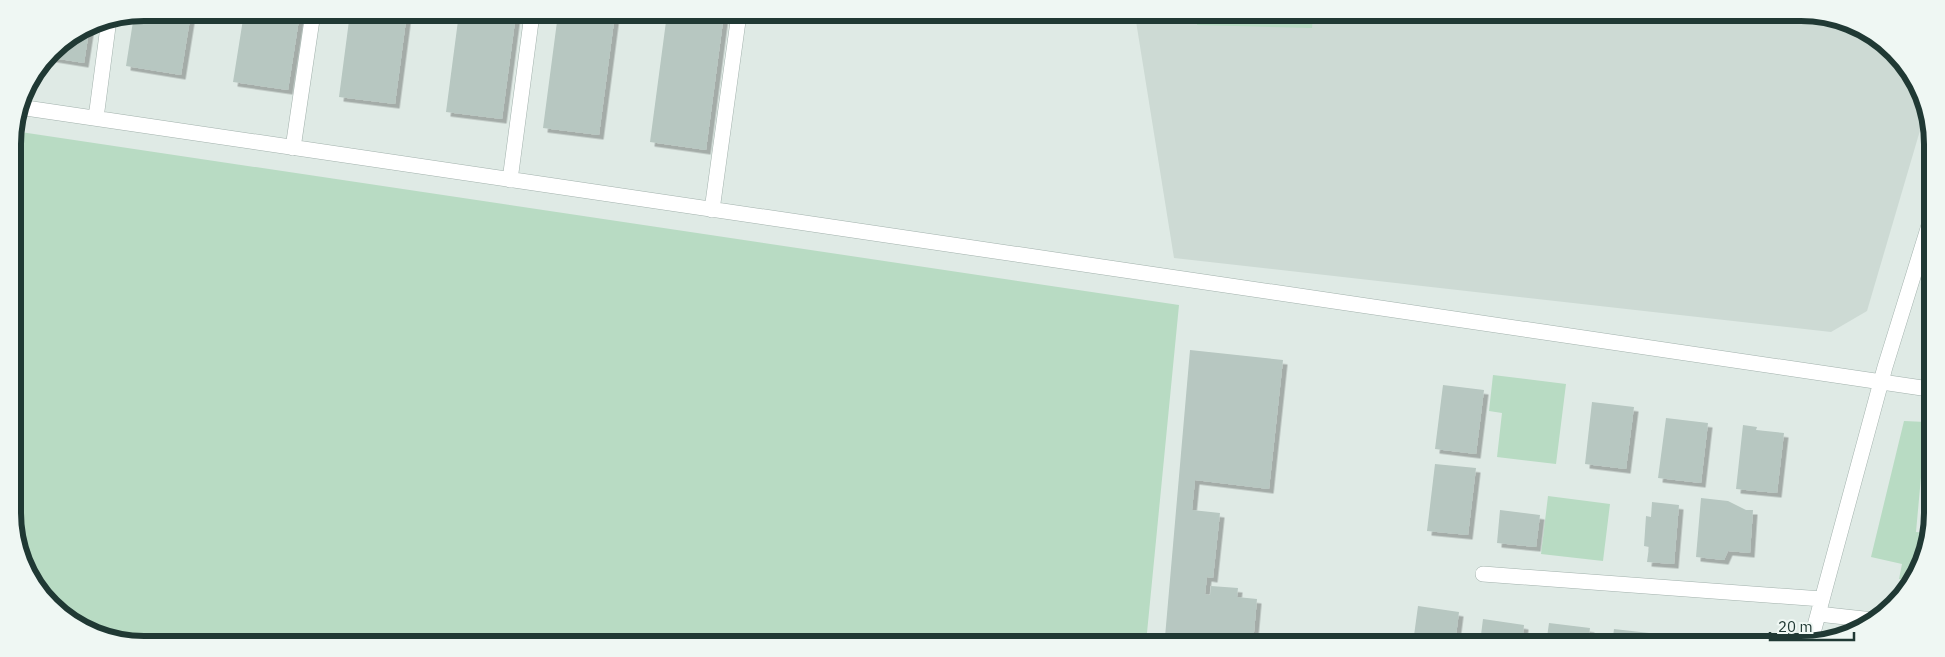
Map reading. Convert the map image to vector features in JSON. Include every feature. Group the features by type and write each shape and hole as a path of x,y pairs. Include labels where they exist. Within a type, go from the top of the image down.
{"street":[{"path":"293,148 312,22"},
{"path":"510,180 531,22"},
{"path":"712,210 738,22"},
{"path":"96,118 108,27"},
{"path":"27,108 1880,383 1924,387"},
{"path":"1813,635 1880,383 1924,241"},
{"path":"1483,574 1822,598"},
{"path":"1818,614 1862,619"}],"shaded area":[{"path":"1136,21 1817,22 1833,25 1848,31 1876,47 1888,57 1907,83 1914,97 1921,120 1922,125 1867,311 1831,332 1174,258"}],"green space":[{"path":"1197,21 1313,21 1312,28 1197,25"},
{"path":"22,132 1179,305 1147,635 128,635 112,632 97,626 69,610 57,600 34,567 24,537 21,513"},
{"path":"1493,375 1566,384 1556,464 1497,457 1502,413 1489,411"},
{"path":"1904,421 1924,422 1924,444 1916,532 1922,533 1920,545 1904,580 1899,579 1902,564 1871,557"},
{"path":"1548,496 1610,504 1603,561 1541,554"}],"building":[{"path":"133,22 190,22 181,75 126,66"},
{"path":"243,22 299,22 288,90 233,82"},
{"path":"349,22 406,22 395,104 339,97"},
{"path":"458,22 515,22 502,119 446,112"},
{"path":"557,22 614,22 599,135 543,128"},
{"path":"666,22 723,22 706,150 650,142"},
{"path":"88,35 84,63 56,58 76,42"},
{"path":"1190,350 1283,360 1269,489 1195,480 1192,510 1220,513 1213,578 1207,577 1205,594 1210,595 1211,586 1238,588 1237,597 1257,599 1254,635 1165,635"},
{"path":"1443,385 1484,390 1476,454 1435,449"},
{"path":"1592,402 1634,407 1626,469 1585,464"},
{"path":"1666,418 1708,423 1701,483 1658,478"},
{"path":"1743,425 1757,427 1756,430 1784,433 1777,493 1736,489"},
{"path":"1435,464 1476,468 1468,535 1427,531"},
{"path":"1701,498 1728,501 1746,510 1753,510 1750,553 1728,551 1724,560 1696,557"},
{"path":"1652,502 1679,505 1674,564 1647,562 1649,547 1644,546 1646,516 1651,517"},
{"path":"1500,510 1540,515 1536,547 1497,543"},
{"path":"1418,606 1459,612 1456,635 1414,635"},
{"path":"1483,619 1524,625 1523,635 1481,635"},
{"path":"1549,623 1590,628 1589,635 1547,635"},
{"path":"1614,629 1658,634 1658,635 1613,635"}]}
